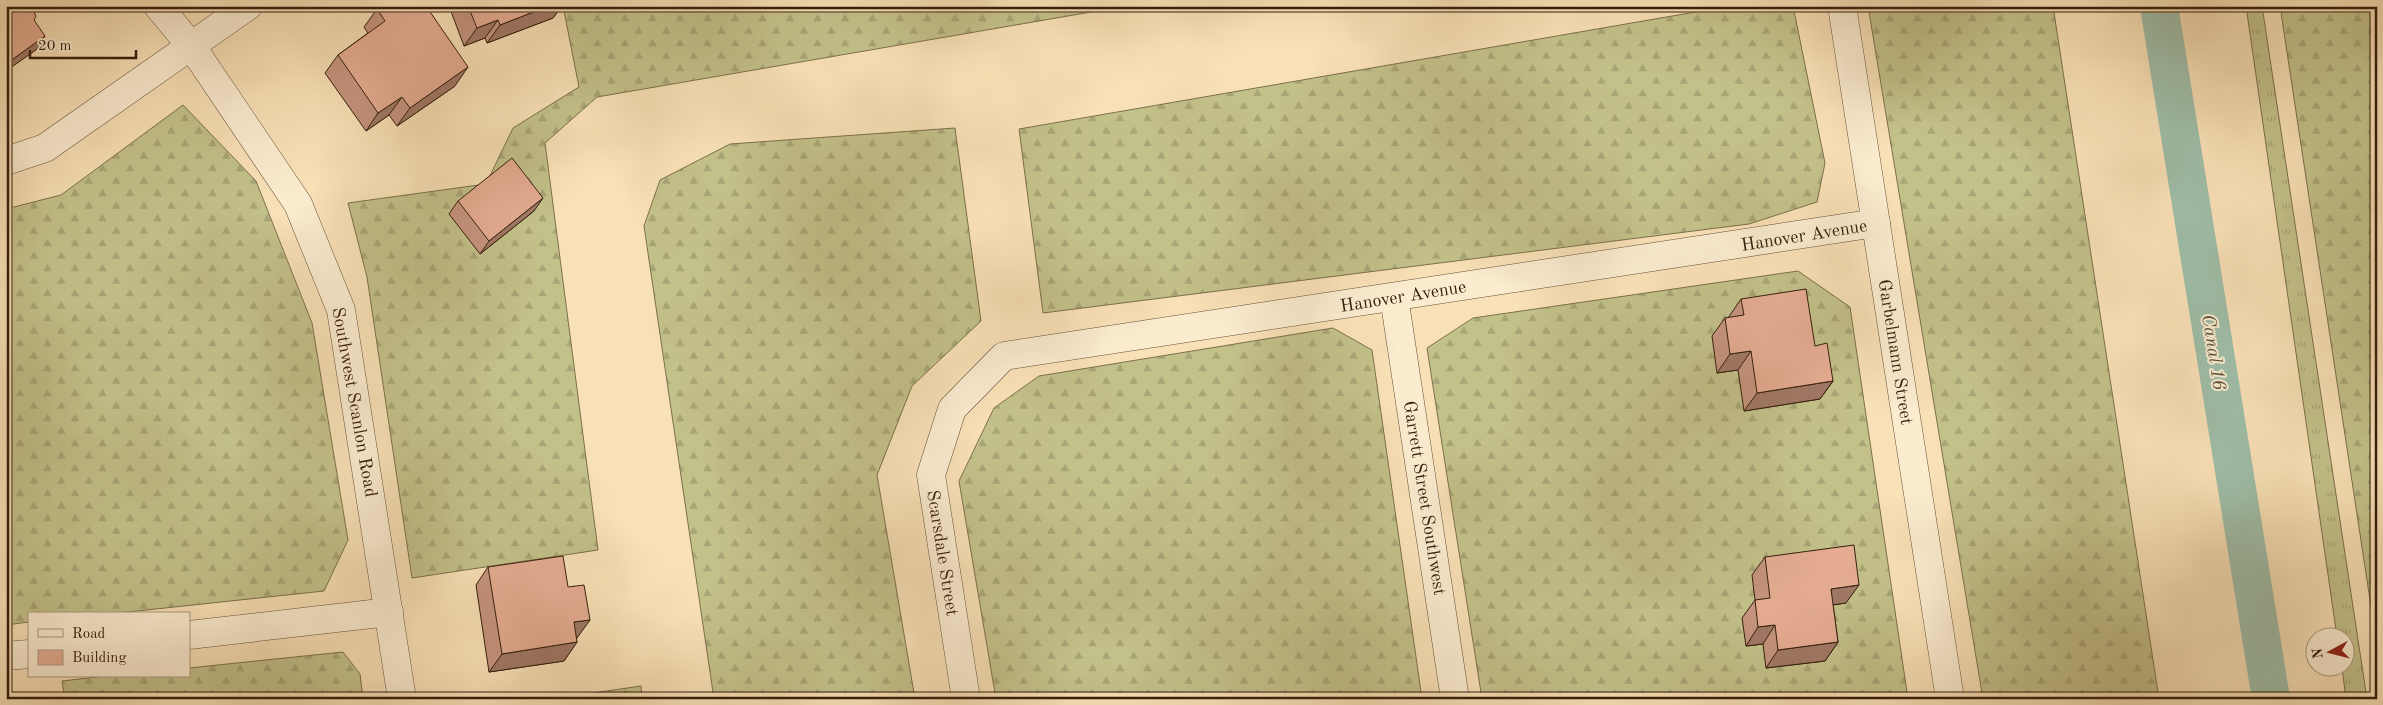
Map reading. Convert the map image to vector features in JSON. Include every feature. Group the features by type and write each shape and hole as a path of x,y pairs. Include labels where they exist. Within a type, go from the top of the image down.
{"street":[{"name":"Southwest Scanlon Road","path":"158,6 192,47 298,204 342,310 402,699"},
{"path":"6,160 45,148 248,6"},
{"name":"Garbelmann Street","path":"1842,6 1950,699"},
{"name":"Hanover Avenue","path":"952,409 1004,356 1876,224"},
{"name":"Garrett Street Southwest","path":"1394,297 1455,699"},
{"name":"Scarsdale Street","path":"952,409 931,475 966,699"},
{"path":"190,635 389,612"},
{"path":"6,656 28,654"}],"green space":[{"path":"563,6 1126,6 597,97 545,143 598,550 412,578 367,277 348,203 486,184 513,128 579,87"},
{"path":"1730,6 1793,6 1825,163 1817,202 1749,224 1043,313 1019,129"},
{"path":"1868,6 2053,6 2159,699 1983,699"},
{"path":"2246,6 2262,6 2367,699 2346,699 2343,678 2356,678 2356,628 2336,628"},
{"path":"2280,6 2377,6 2377,646"},
{"path":"183,105 256,181 312,323 348,540 324,591 128,612 28,612 28,622 6,625 6,209 61,195"},
{"path":"955,128 981,321 912,386 877,475 915,699 714,699 644,226 660,180 730,144"},
{"path":"1798,271 1850,307 1908,699 1482,699 1427,348 1473,318"},
{"path":"1333,328 1372,350 1422,699 996,699 959,481 994,408 1039,376"},
{"path":"343,652 360,674 363,699 65,699 62,681 88,678 190,678 190,668"},
{"path":"641,686 642,699 552,699"}],"building":[{"path":"6,6 36,6 32,9 36,16 34,20 45,36 6,64"},
{"path":"381,6 426,6 468,67 410,108 402,97 378,113 338,55 385,21 377,9"},
{"path":"468,6 549,6 500,25 498,20 477,28"},
{"path":"512,158 543,198 489,241 458,201"},
{"path":"1806,289 1815,346 1827,343 1833,381 1757,393 1751,351 1730,354 1725,318 1744,315 1741,299"},
{"path":"1854,545 1859,585 1831,589 1838,642 1778,650 1775,625 1758,627 1755,600 1770,598 1765,557"},
{"path":"563,556 568,587 584,585 590,620 574,622 577,642 502,654 488,567"}],"waterway":[{"name":"Canal 16","path":"2159,6 2271,699"}]}
